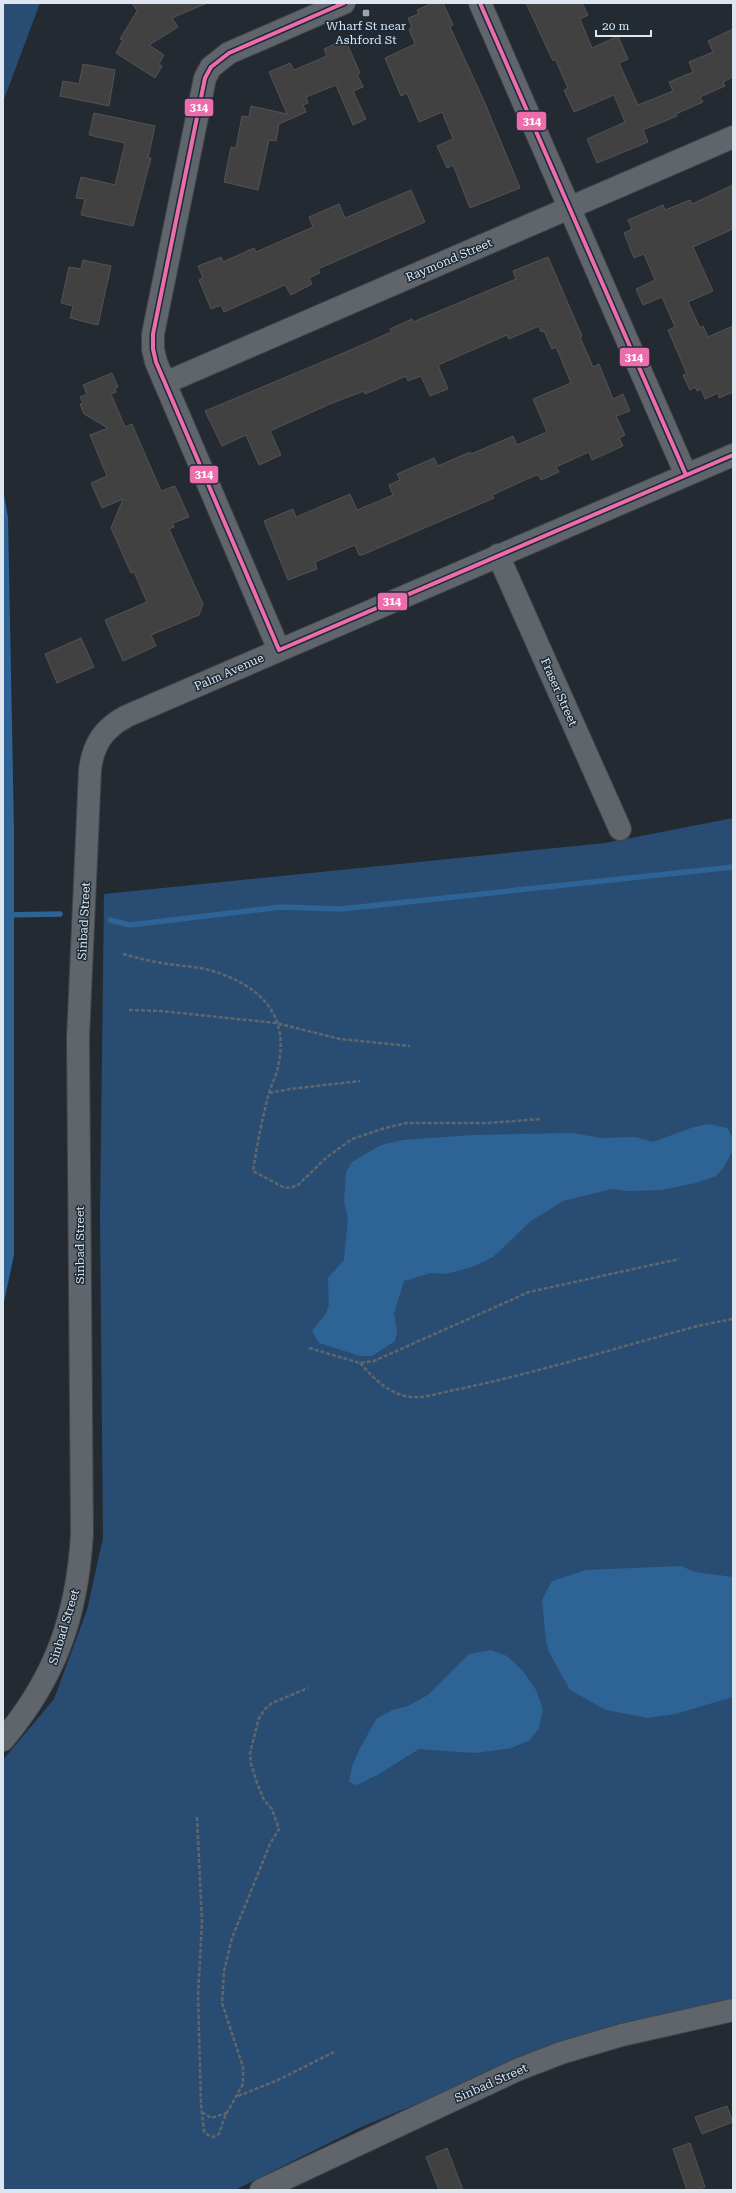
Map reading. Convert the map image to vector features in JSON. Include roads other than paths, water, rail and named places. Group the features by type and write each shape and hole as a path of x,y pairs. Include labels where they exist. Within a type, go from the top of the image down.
{"street":[{"path":"279,650 156,362 153,350 153,334 208,72 218,60 229,53 344,3"},
{"path":"480,3 686,475"},
{"name":"Raymond Street","path":"165,383 733,137"},
{"name":"Palm Avenue","path":"103,734 117,721 127,716 498,555 733,456"},
{"name":"Fraser Street","path":"498,555 620,829"},
{"name":"Sinbad Street","path":"3,1740 35,1698 57,1655 71,1613 81,1560 78,1038 90,770 95,748 103,734"},
{"name":"Sinbad Street","path":"261,2190 518,2070 561,2053 622,2035 733,2010"}],"waterway":[{"path":"110,920 130,925 281,907 341,909 733,867"},
{"path":"3,915 60,914"}],"place":[{"name":"Wharf St near Ashford St","path":"366,13"}]}
